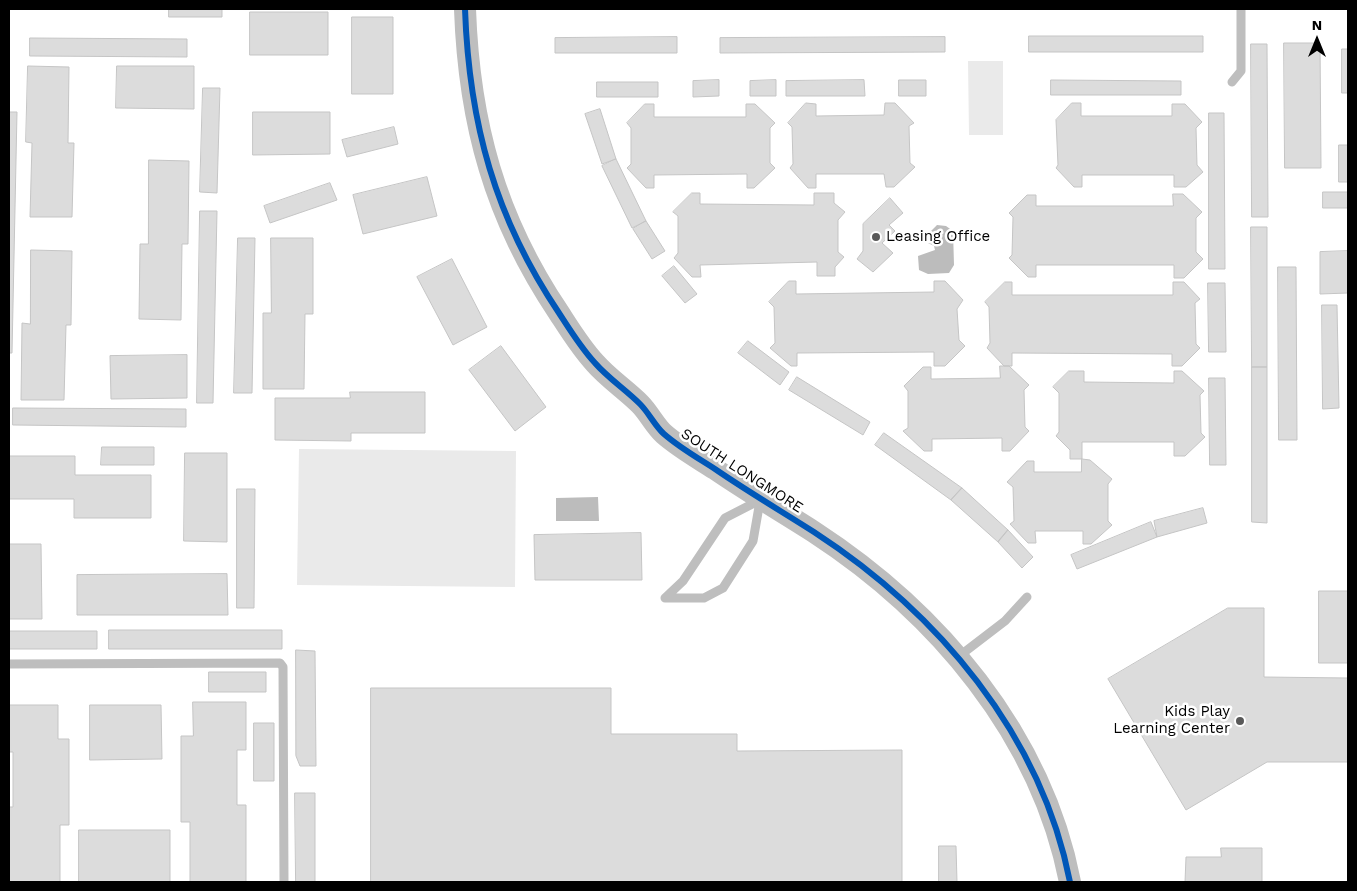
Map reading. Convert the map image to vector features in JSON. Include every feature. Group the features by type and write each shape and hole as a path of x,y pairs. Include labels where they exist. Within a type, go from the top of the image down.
{"street":[{"name":"SOUTH LONGMORE","path":"465,9 468,65 483,144 502,204 534,276 575,338 596,364 651,415 662,432 760,499 814,532 883,582 933,628 975,676 1017,740 1046,802 1070,882"}],"lane":[{"path":"1232,82 1241,71 1241,9"},
{"path":"760,499 753,540 723,588 704,598 664,598 683,581 725,518 760,499"},
{"path":"958,657 1004,621 1027,597"},
{"path":"9,664 280,663 283,668 284,882"}],"shaded area":[{"path":"968,61 1003,61 1003,135 969,135"},
{"path":"937,225 946,226 953,231 954,265 949,273 928,274 919,270 918,256 935,250 934,246 928,243 926,236"},
{"path":"299,449 516,451 515,587 297,585"},
{"path":"598,497 599,521 556,521 556,498"}],"building":[{"path":"169,9 222,9 222,17 169,17"},
{"path":"250,12 328,12 328,55 250,55"},
{"path":"352,17 393,17 393,94 352,94"},
{"path":"1029,36 1203,36 1203,52 1029,52"},
{"path":"677,37 677,53 555,53 555,38"},
{"path":"945,37 945,52 720,53 720,38"},
{"path":"30,38 187,39 187,57 30,56"},
{"path":"1284,43 1320,43 1321,168 1285,168"},
{"path":"1251,44 1267,44 1268,217 1252,217"},
{"path":"1342,49 1348,49 1348,93 1342,93"},
{"path":"28,66 69,67 68,143 74,143 72,217 30,217 32,143 26,142"},
{"path":"117,66 194,66 194,109 116,108"},
{"path":"719,80 719,96 693,97 693,81"},
{"path":"776,80 776,96 750,96 750,81"},
{"path":"864,80 865,96 786,96 786,81"},
{"path":"899,80 926,80 926,96 899,96"},
{"path":"1051,80 1181,81 1181,95 1051,95"},
{"path":"597,82 658,82 658,97 597,97"},
{"path":"203,88 220,88 217,193 200,192"},
{"path":"806,103 816,104 816,116 884,115 885,103 895,103 914,123 909,126 910,163 915,167 894,187 886,187 884,174 816,174 816,188 808,188 790,168 793,164 792,127 788,123"},
{"path":"1072,103 1081,103 1081,116 1172,116 1172,104 1185,104 1202,122 1196,128 1197,165 1203,172 1186,187 1174,187 1174,175 1082,175 1082,187 1074,187 1056,168 1058,165 1056,120"},
{"path":"645,104 654,104 654,117 746,117 746,104 755,104 775,123 770,128 770,163 775,168 754,188 747,188 747,174 654,175 654,188 646,188 627,168 631,164 631,128 627,123"},
{"path":"600,109 616,159 602,164 585,114"},
{"path":"9,112 17,112 12,353 9,353"},
{"path":"253,112 330,112 330,154 253,155"},
{"path":"1209,113 1224,113 1225,269 1209,269"},
{"path":"394,127 398,144 347,157 342,140"},
{"path":"1339,145 1348,145 1348,182 1339,182"},
{"path":"616,159 646,221 632,228 602,166"},
{"path":"149,160 189,161 188,244 182,244 181,320 139,319 140,244 148,244"},
{"path":"427,177 437,216 363,234 353,195"},
{"path":"330,183 337,200 270,223 264,206"},
{"path":"1323,192 1348,192 1348,208 1323,208"},
{"path":"692,193 700,193 700,204 814,205 814,193 834,193 834,203 845,212 838,220 838,252 844,257 835,267 835,276 817,276 817,262 700,265 701,277 692,277 674,258 678,253 678,216 673,212"},
{"path":"1173,194 1183,194 1202,212 1196,218 1196,252 1203,259 1184,278 1174,278 1174,265 1036,265 1036,277 1028,277 1009,258 1012,255 1013,217 1009,213 1027,195 1036,195 1036,206 1173,206"},
{"name":"Leasing Office","path":"890,198 903,213 889,225 895,231 882,243 893,253 873,272 857,259 863,251 863,224"},
{"path":"200,211 217,211 213,403 197,403"},
{"path":"646,221 665,251 652,259 633,229"},
{"path":"1251,227 1267,227 1267,367 1252,367"},
{"path":"238,238 255,238 252,393 234,393"},
{"path":"271,238 313,238 313,314 305,314 304,389 263,389 263,313 271,313"},
{"path":"31,250 72,251 71,325 66,325 64,400 21,400 22,323 30,324"},
{"path":"1348,251 1348,293 1320,294 1320,252"},
{"path":"452,259 487,327 453,345 417,277"},
{"path":"674,266 697,294 685,303 662,276"},
{"path":"1278,267 1296,267 1297,440 1279,440"},
{"path":"789,281 796,281 796,294 934,292 934,281 945,281 963,300 957,309 959,340 965,346 945,366 934,366 934,352 797,353 797,366 791,366 770,348 775,343 774,307 769,302"},
{"path":"1005,282 1012,282 1012,295 1173,295 1173,282 1184,282 1200,299 1195,303 1196,344 1200,348 1182,366 1172,366 1172,354 1012,353 1012,366 1004,366 987,348 990,343 989,307 985,302"},
{"path":"1208,283 1225,283 1226,352 1209,352"},
{"path":"1322,305 1337,305 1339,408 1323,409"},
{"path":"748,341 789,372 780,385 738,353"},
{"path":"501,346 546,407 515,431 469,370"},
{"path":"187,355 187,398 111,399 110,356"},
{"path":"1000,366 1009,366 1029,385 1024,390 1025,427 1029,431 1010,451 1002,451 1002,438 932,439 932,451 924,451 903,431 908,428 908,391 904,386 923,367 931,367 931,379 1000,378"},
{"path":"1252,367 1267,367 1267,523 1252,522"},
{"path":"1069,371 1084,371 1084,382 1174,383 1174,371 1182,371 1204,391 1200,395 1201,433 1205,437 1185,456 1174,456 1174,442 1082,442 1082,459 1070,459 1070,450 1056,436 1059,432 1059,393 1053,387"},
{"path":"797,377 870,422 863,435 789,390"},
{"path":"1209,378 1225,378 1226,465 1210,465"},
{"path":"350,392 425,392 425,433 351,433 351,441 275,440 275,398 350,398"},
{"path":"13,408 186,409 186,427 13,425"},
{"path":"884,433 962,488 951,500 875,445"},
{"path":"102,447 154,447 154,465 101,465"},
{"path":"185,453 227,453 227,542 184,541"},
{"path":"9,456 75,456 75,475 151,475 151,518 74,518 74,499 9,499"},
{"path":"1082,459 1090,460 1112,479 1108,484 1108,521 1112,525 1091,544 1083,544 1083,531 1035,531 1036,543 1028,543 1010,524 1014,521 1013,487 1007,482 1027,461 1034,461 1034,472 1081,472"},
{"path":"962,488 1008,530 998,542 951,500"},
{"path":"237,489 255,489 254,608 237,608"},
{"path":"1203,508 1207,523 1157,537 1154,521"},
{"path":"1151,522 1157,537 1077,569 1071,555"},
{"path":"1008,530 1033,557 1022,568 998,542"},
{"path":"641,533 642,580 535,580 534,535"},
{"path":"9,544 41,544 42,619 9,619"},
{"path":"227,574 228,615 77,615 77,575"},
{"path":"1319,591 1348,591 1348,663 1319,663"},
{"name":"Kids Play Learning Center","path":"1228,608 1264,608 1264,677 1348,678 1348,762 1267,762 1186,810 1108,679"},
{"path":"109,630 282,630 282,649 109,649"},
{"path":"9,631 97,631 97,649 9,649"},
{"path":"296,650 315,651 316,766 300,766 296,756"},
{"path":"209,672 266,672 266,692 209,692"},
{"path":"371,688 611,688 611,734 737,734 737,751 902,750 902,882 371,882"},
{"path":"193,702 246,702 246,750 237,750 237,805 246,805 246,882 190,882 190,822 181,822 181,736 193,736"},
{"path":"9,705 58,705 58,739 69,739 69,825 60,825 60,882 9,882 9,807 13,807 13,752 9,752"},
{"path":"90,705 161,705 162,759 90,760"},
{"path":"254,723 274,723 274,781 254,781"},
{"path":"295,793 315,793 315,882 296,882"},
{"path":"79,830 170,830 170,882 79,882"},
{"path":"939,846 956,846 957,882 939,882"},
{"path":"1221,848 1262,848 1262,882 1185,882 1186,857 1221,857"}],"cycle path":[{"path":"465,9 472,91 489,168 502,205 518,241 537,277 576,339 600,368 640,404 661,431 670,439 814,532 859,564 902,600 941,639 977,682 1009,727 1035,776 1056,828 1070,882"}],"place":[{"name":"Leasing Office","path":"876,237"},
{"name":"Kids Play Learning Center","path":"1240,721"}]}
